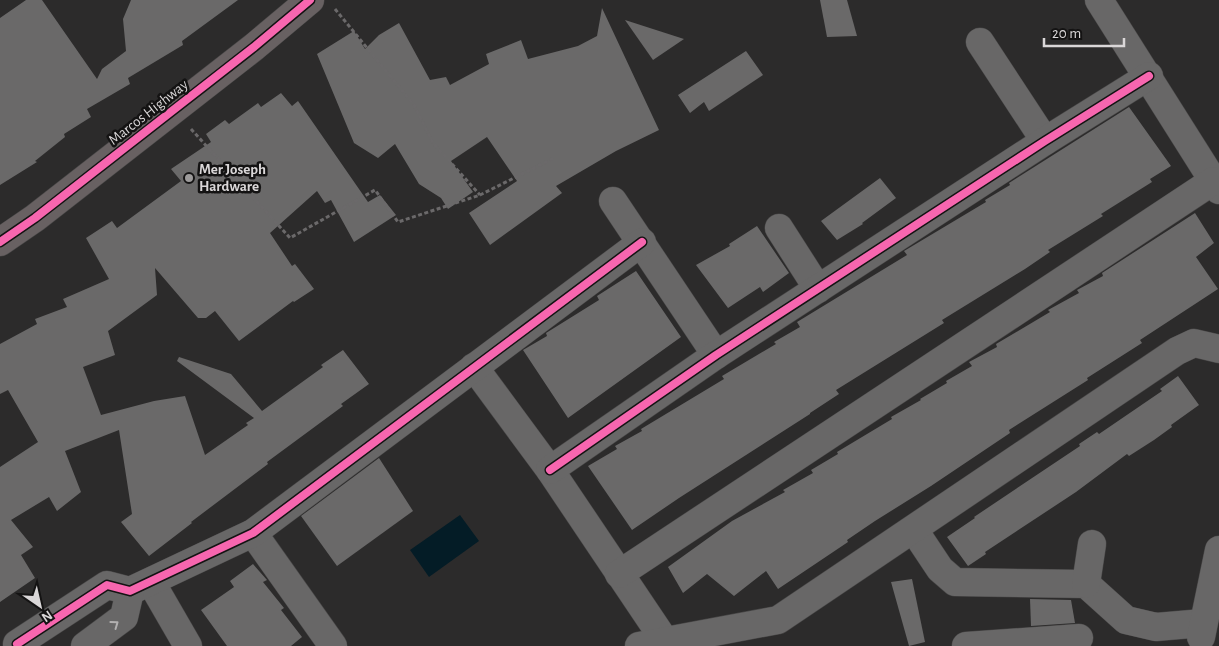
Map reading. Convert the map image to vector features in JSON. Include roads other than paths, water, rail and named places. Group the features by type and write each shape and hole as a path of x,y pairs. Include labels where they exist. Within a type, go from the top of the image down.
{"main road":[{"name":"Marcos Highway","path":"0,242 34,218 231,65 321,3"}],"street":[{"path":"619,574 1216,185 1149,76 1099,0"},
{"path":"980,42 1045,142"},
{"path":"550,470 716,355 1149,76"},
{"path":"614,201 716,355"},
{"path":"779,228 818,289"},
{"path":"12,639 108,586 140,586 252,533 642,242"},
{"path":"474,367 550,470 619,574 652,644 778,620 1177,351 1194,343 1219,349"},
{"path":"914,530 940,569 955,582 1086,584 1126,620 1156,627 1202,630 1219,550"},
{"path":"252,533 334,646"},
{"path":"1086,584 1092,544"},
{"path":"84,646 124,617 140,586"},
{"path":"140,586 188,646"},
{"path":"966,646 1079,638"}],"water":[{"path":"460,515 479,541 429,577 410,550"}],"place":[{"name":"Mer Joseph Hardware","path":"189,178"}]}
